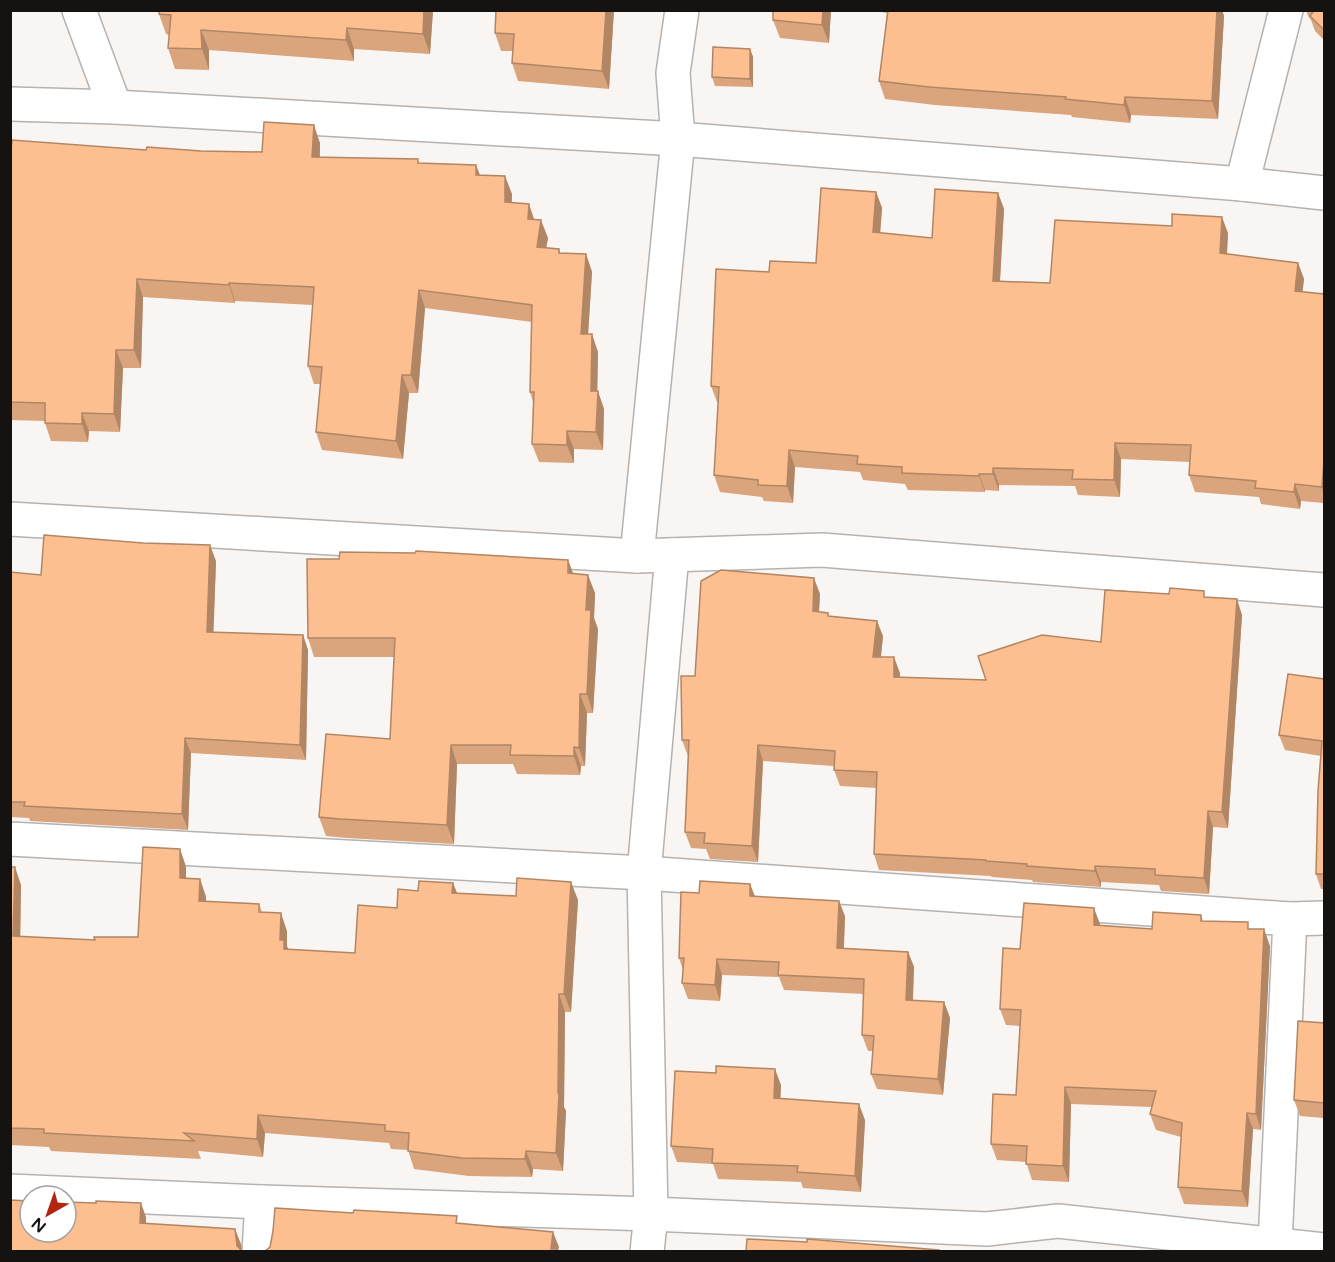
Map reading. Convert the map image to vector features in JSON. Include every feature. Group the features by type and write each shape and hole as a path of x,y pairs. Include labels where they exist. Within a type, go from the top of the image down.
{"street":[{"path":"79,10 116,106"},
{"path":"637,556 678,138 674,73 682,10"},
{"path":"1242,184 1284,12"},
{"path":"10,104 116,106 678,138 1242,184 1324,193"},
{"path":"10,519 637,556 822,550 1324,590"},
{"path":"647,1251 651,1214 644,873 672,555"},
{"path":"10,839 644,873 1290,919 1324,918"},
{"path":"1276,1248 1290,919"},
{"path":"10,1191 262,1202 651,1214 986,1240 1058,1221 1276,1248 1324,1250"},
{"path":"259,1251 262,1202"}],"building":[{"path":"159,10 424,10 423,34 347,28 346,40 201,30 202,49 168,48 171,15 159,14"},
{"path":"496,10 606,10 602,71 512,63 514,34 495,33"},
{"path":"773,10 823,10 822,25 773,20"},
{"path":"888,10 1217,10 1212,101 1125,97 1124,105 1065,99 1066,97 879,81"},
{"path":"1311,10 1324,10 1324,30 1310,16 1313,12"},
{"path":"713,47 750,49 750,79 712,77"},
{"path":"264,122 314,125 312,157 418,159 418,163 476,165 476,175 505,176 505,202 529,204 528,219 541,220 537,247 559,249 559,253 586,254 581,334 592,334 591,391 598,391 596,432 567,431 567,445 532,444 534,392 530,392 532,305 419,290 411,375 402,375 396,441 316,432 322,367 308,366 314,287 229,283 229,285 137,279 134,350 116,350 114,414 82,413 82,424 45,423 45,403 10,402 10,162 12,140 146,150 147,147 262,152"},
{"path":"821,188 876,192 873,232 932,238 935,189 998,193 993,281 1050,283 1055,220 1172,226 1172,214 1222,217 1220,253 1298,263 1295,291 1324,294 1322,487 1295,484 1294,492 1255,488 1256,481 1189,475 1191,445 1115,443 1114,480 1072,479 1073,470 993,468 993,474 979,474 979,476 902,473 902,467 857,464 858,456 789,450 787,486 758,485 758,480 714,475 719,387 711,386 716,269 769,272 770,261 816,263"},
{"path":"44,535 143,543 210,545 207,632 303,635 300,745 185,738 182,814 24,806 25,802 10,802 10,572 41,575"},
{"path":"416,551 568,560 568,573 588,575 586,610 591,610 587,694 580,694 579,748 574,747 574,756 510,755 511,745 451,745 447,825 319,817 326,734 390,739 395,638 308,638 307,559 339,559 340,552 415,553"},
{"path":"721,570 814,578 813,611 828,613 828,616 877,621 873,657 894,657 894,677 986,680 978,656 1042,635 1101,642 1105,590 1169,594 1170,588 1204,591 1204,597 1237,599 1222,812 1208,811 1204,878 1155,875 1155,869 1095,866 1095,871 1027,866 1027,864 986,860 874,854 877,772 834,770 835,751 758,745 752,846 704,843 705,833 685,832 689,740 682,740 681,676 695,676 701,581"},
{"path":"1288,674 1324,679 1324,874 1316,874 1322,741 1279,735"},
{"path":"143,847 180,849 180,878 200,879 199,901 259,904 259,912 281,913 280,940 284,940 284,949 355,953 358,905 397,908 398,889 418,891 419,881 453,883 452,893 516,896 517,878 571,882 564,994 559,994 559,1093 556,1153 526,1151 525,1159 462,1158 408,1151 409,1133 385,1131 385,1125 258,1115 257,1139 184,1133 194,1141 44,1133 44,1129 10,1128 10,867 15,867 13,936 95,940 94,937 138,937"},
{"path":"700,881 750,884 750,896 839,901 837,948 908,952 906,1000 944,1002 938,1079 871,1074 874,1036 862,1035 864,979 778,975 779,962 717,959 715,985 682,983 684,958 679,958 681,892 699,893"},
{"path":"1024,903 1094,908 1094,925 1152,929 1153,912 1201,915 1201,921 1248,922 1248,929 1264,929 1256,1114 1247,1113 1242,1191 1178,1187 1182,1123 1150,1114 1156,1091 1065,1087 1063,1166 1026,1164 1027,1146 991,1144 993,1094 1016,1095 1021,1010 1000,1009 1003,948 1020,949"},
{"path":"1298,1021 1324,1023 1324,1103 1294,1100"},
{"path":"716,1066 775,1069 774,1098 859,1104 855,1176 797,1172 798,1166 712,1163 713,1149 671,1146 675,1071 716,1073"},
{"path":"10,1200 18,1200 18,1244 78,1244 78,1202 96,1203 96,1201 141,1203 140,1223 235,1229 237,1246 242,1251 10,1251"},
{"path":"275,1208 457,1216 456,1223 553,1232 551,1249 557,1249 557,1251 265,1251 270,1247"},
{"path":"747,1239 807,1242 807,1239 939,1251 746,1251"}]}
